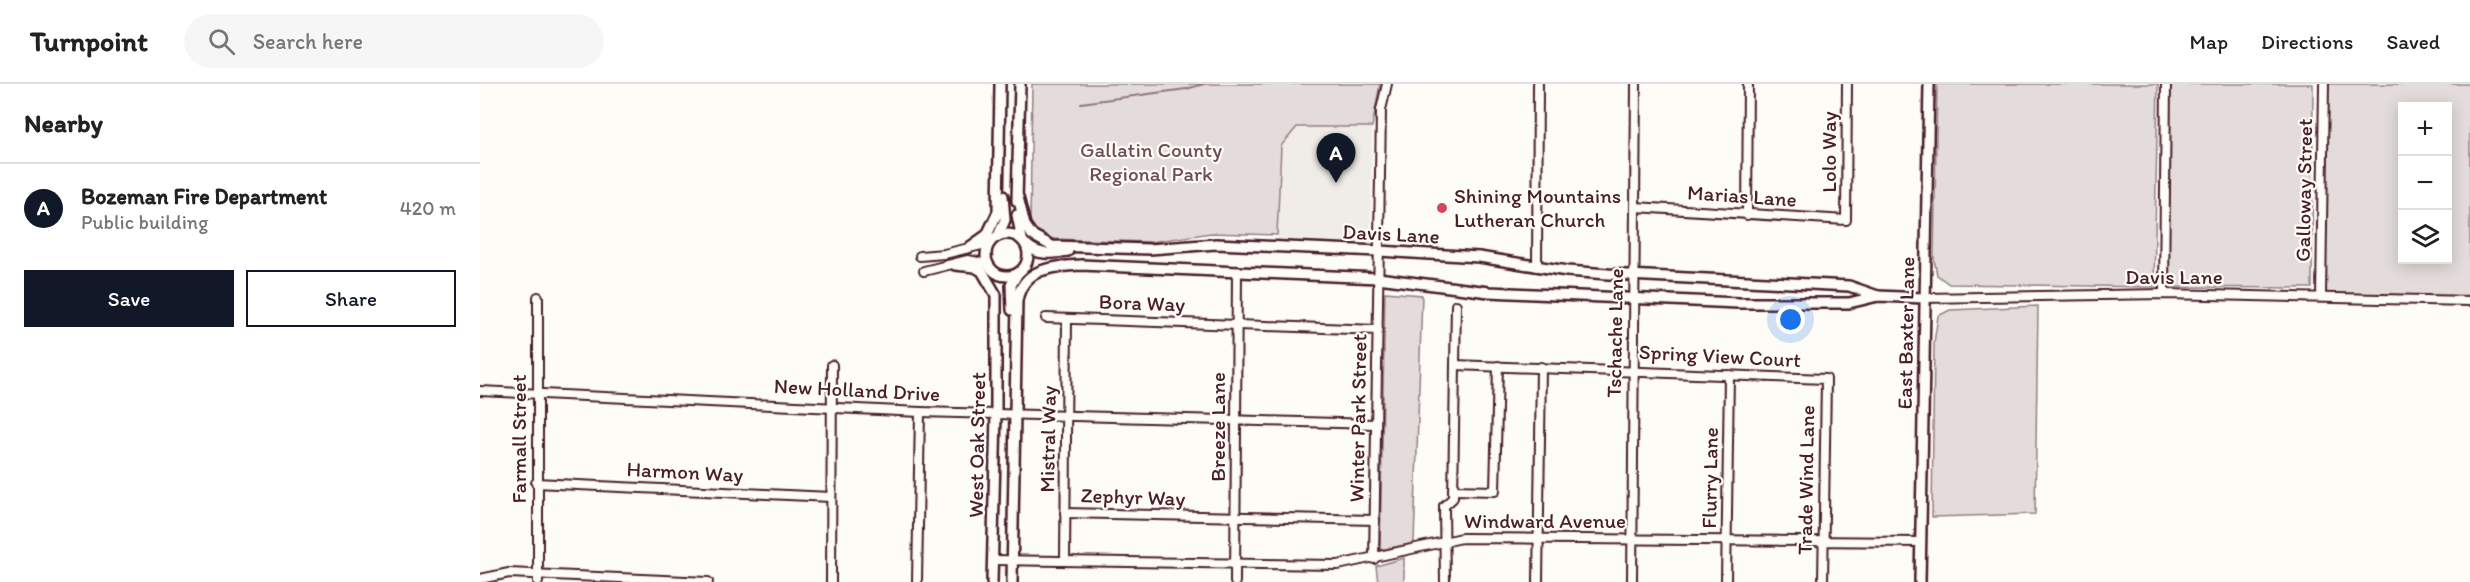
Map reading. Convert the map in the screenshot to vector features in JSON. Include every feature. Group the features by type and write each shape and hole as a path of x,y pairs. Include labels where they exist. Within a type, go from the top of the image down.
{"main road":[{"path":"970,247 987,235 996,222 1000,173 1000,84"},
{"path":"1016,324 1011,285 1029,257 1017,211 1020,84"},
{"name":"East Baxter Lane","path":"1920,582 1929,84"},
{"path":"997,309 999,286 990,267 987,249 998,236 1005,220 1000,173"},
{"path":"1018,197 1025,225 1032,235 1049,245 1079,248"},
{"path":"998,236 1009,233 1036,252 1079,248"},
{"name":"Davis Lane","path":"1079,248 1150,249 1216,244 1479,257 1537,267 1634,275 1849,286 1878,296"},
{"path":"990,267 1005,276 1059,262 1081,265"},
{"path":"955,265 975,267 988,276 996,295 997,309"},
{"path":"1016,324 1020,289 1029,276 1046,269 1081,265"},
{"name":"Davis Lane","path":"1081,265 1378,278 1489,292 1749,303 1850,303 1878,296 1924,298"},
{"name":"West Oak Street","path":"993,582 997,309"},
{"name":"West Oak Street","path":"1012,582 1016,324"}],"street":[{"name":"Winter Park Street","path":"1374,559 1381,110 1387,84"},
{"path":"1537,267 1538,84"},
{"name":"Tschache Lane","path":"1632,582 1636,84"},
{"path":"1747,215 1748,84"},
{"name":"Lolo Way","path":"1846,220 1847,84"},
{"path":"2164,294 2166,84"},
{"name":"Galloway Street","path":"2321,297 2324,84"},
{"name":"Marias Lane","path":"1635,207 1846,220"},
{"path":"920,256 990,243"},
{"path":"924,272 975,260 990,267"},
{"name":"Breeze Lane","path":"1235,582 1237,272"},
{"name":"Davis Lane","path":"1924,298 2164,294 2470,301"},
{"name":"Farmall Street","path":"537,578 538,297"},
{"path":"1445,582 1444,506 1453,498 1456,305"},
{"name":"Bora Way","path":"1046,318 1378,330"},
{"name":"Mistral Way","path":"1065,561 1067,319"},
{"path":"831,582 832,365"},
{"name":"Spring View Court","path":"1455,365 1826,379"},
{"path":"1453,490 1495,491 1498,366"},
{"path":"1538,582 1541,367"},
{"name":"Flurry Lane","path":"1726,582 1729,375"},
{"name":"Trade Wind Lane","path":"1823,582 1826,379"},
{"name":"New Holland Drive","path":"480,391 920,412 1376,424"},
{"path":"916,582 920,412"},
{"name":"Harmon Way","path":"536,483 831,497"},
{"name":"Zephyr Way","path":"1065,513 1375,520"},
{"name":"Windward Avenue","path":"993,560 1338,565 1462,538 1920,542"},
{"path":"480,579 509,573 537,578 708,582"}],"shaded area":[{"path":"1296,127 1372,127 1371,245 1277,241 1281,146"}],"green space":[{"name":"Gallatin County Regional Park","path":"1032,84 1380,84 1372,127 1297,127 1281,146 1277,235 1211,233 1151,242 1051,239 1030,226"},
{"path":"1937,84 2158,84 2154,287 1949,284 1937,275 1934,259"},
{"path":"2170,84 2313,84 2312,288 2168,287"},
{"path":"2328,84 2470,84 2470,296 2325,293"},
{"path":"1385,292 1422,295 1414,543 1380,550"},
{"path":"2038,306 2035,514 1932,517 1934,343 1938,316 1950,310"},
{"path":"1404,558 1404,582 1378,582 1376,566"}],"waterway":[{"path":"1081,103 1186,89 1204,84"}],"place":[{"name":"Bozeman Fire Department","path":"1336,183"},
{"name":"Shining Mountains Lutheran Church","path":"1442,208"}]}
